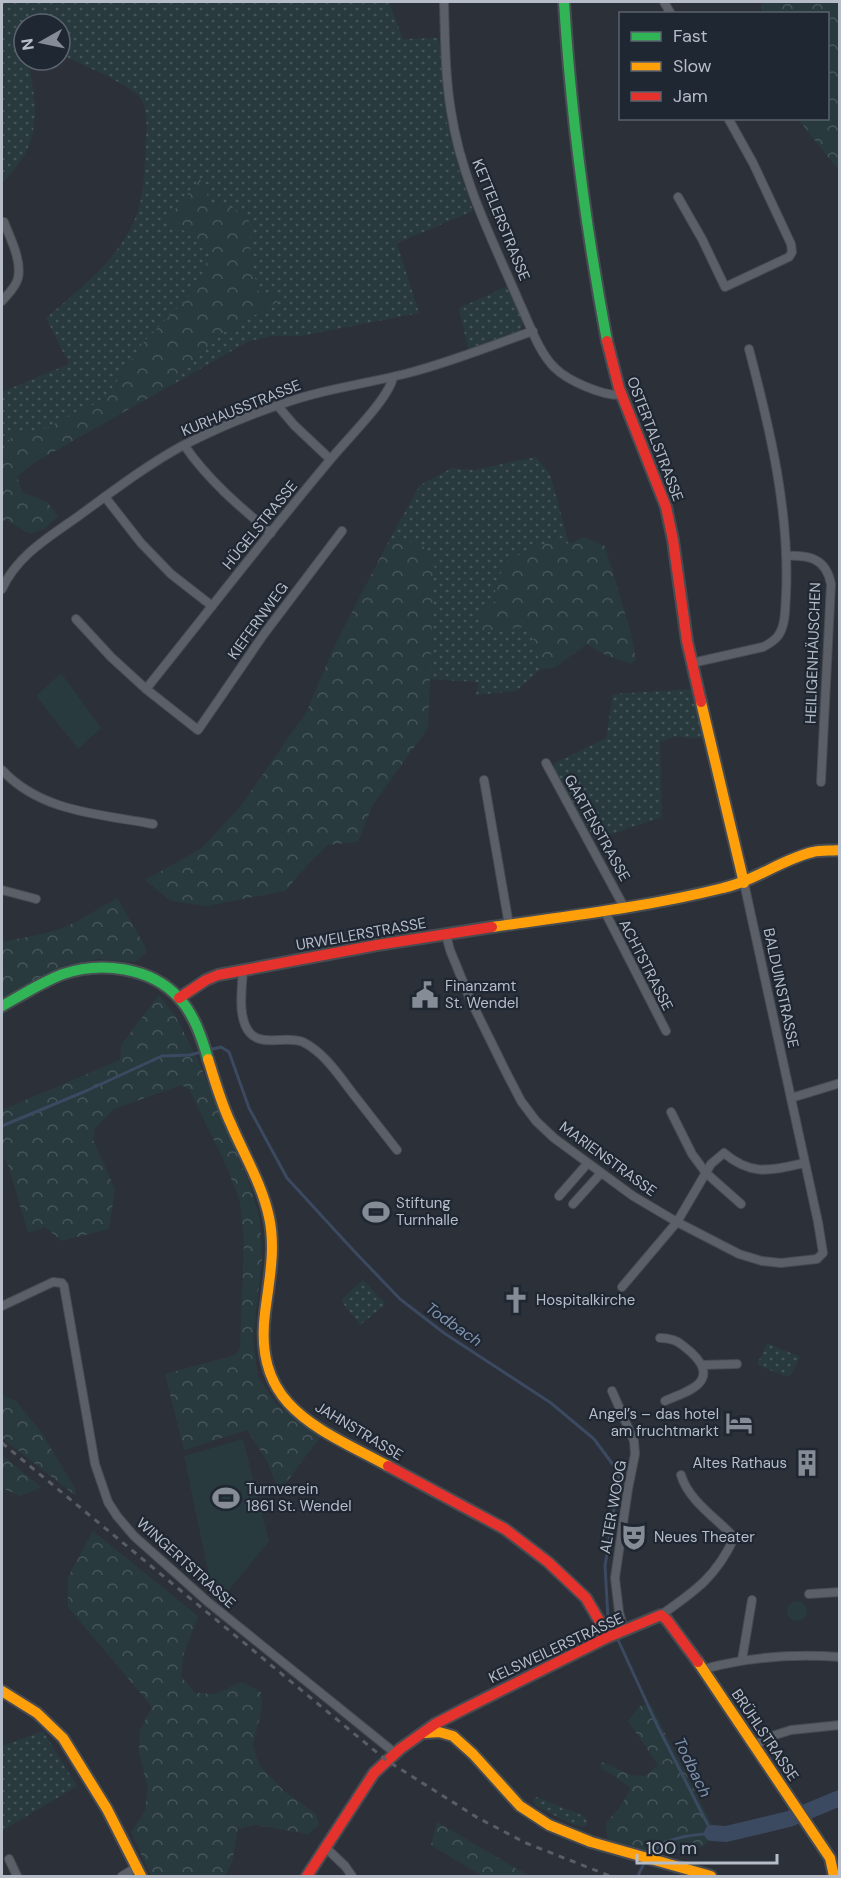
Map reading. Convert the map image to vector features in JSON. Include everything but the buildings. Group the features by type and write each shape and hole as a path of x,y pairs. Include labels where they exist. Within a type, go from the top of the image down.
{"street":[{"name":"KETTELERSTRASSE","path":"444,2 451,111 459,148 471,192 533,331 546,358 562,374 601,392 621,395"},
{"name":"OSTERTALSTRASSE","path":"564,2 567,63 581,184 606,334 621,395 657,481 673,534 682,614 744,883"},
{"path":"678,197 702,239 725,287 789,257 792,252 790,244 753,164 729,120"},
{"path":"2,301 12,290 18,278 17,257 4,222"},
{"name":"KURHAUSSTRASSE","path":"2,589 18,564 30,552 105,497 184,445 277,405 313,393 393,376 457,358 533,331"},
{"path":"692,663 763,647 779,635 783,624 786,556 777,473 749,349"},
{"name":"HÜGELSTRASSE","path":"146,689 330,459 383,397 393,376"},
{"path":"277,405 294,425 330,459"},
{"path":"184,445 206,474 235,503 271,533"},
{"path":"105,497 141,543 171,574 212,606"},
{"name":"KIEFERNWEG","path":"146,689 198,730 264,634 342,531"},
{"name":"HEILIGENHÄUSCHEN","path":"786,556 812,557 826,569 831,584 821,782"},
{"path":"76,619 111,657 146,689"},
{"name":"GARTENSTRASSE","path":"546,763 624,907"},
{"path":"2,770 13,782 32,795 65,808 153,824"},
{"path":"484,780 509,925"},
{"name":"URWEILERSTRASSE","path":"179,998 218,975 377,945 624,907 722,889 744,883 801,856 814,852 840,850"},
{"name":"BALDUINSTRASSE","path":"744,883 804,1163 819,1222 823,1253"},
{"path":"2,890 36,899"},
{"name":"ACHTSTRASSE","path":"604,910 666,1032"},
{"name":"MARIENSTRASSE","path":"446,935 470,999 521,1101 536,1121 554,1138 587,1164 677,1222 750,1258 773,1262 802,1262 817,1259 823,1253"},
{"path":"2,1006 50,980 72,972 98,968 147,975 179,998"},
{"path":"243,970 244,1024 252,1035 258,1039 286,1038 302,1042 314,1050 330,1065 397,1150"},
{"name":"JAHNSTRASSE","path":"179,998 195,1023 224,1108 256,1176 269,1210 273,1257 263,1334 265,1357 270,1376 280,1393 294,1408 343,1442 505,1529 527,1545 586,1598 600,1622 615,1635"},
{"path":"791,1098 840,1083"},
{"path":"671,1112 692,1154 706,1173 741,1204"},
{"path":"622,1287 677,1222 711,1164 724,1153 735,1162 754,1170 804,1163"},
{"path":"559,1196 587,1164"},
{"path":"573,1204 601,1173"},
{"name":"WINGERTSTRASSE","path":"2,1305 53,1282 62,1283 95,1464 108,1502 117,1516 134,1536 208,1602 394,1753"},
{"path":"660,1338 678,1342 702,1365 737,1364"},
{"path":"665,1401 698,1384 702,1379 702,1365"},
{"name":"ALTER WOOG","path":"612,1391 634,1442 635,1454 615,1578 619,1612 615,1635"},
{"path":"662,1615 714,1573 734,1538 691,1495 681,1475"},
{"path":"809,1594 840,1592"},
{"path":"742,1660 752,1600"},
{"name":"KELSWEILERSTRASSE","path":"309,1876 374,1773 394,1753 435,1724 464,1709 615,1635 662,1615"},
{"name":"BRÜHLSTRASSE","path":"662,1615 704,1669 805,1819 830,1858 834,1876"},
{"path":"704,1669 742,1660 840,1658"},
{"path":"2,1691 21,1701 49,1722 67,1743 108,1810 139,1872 122,1876"},
{"name":"KELSWEILERSTRASSE","path":"447,1734 464,1709"},
{"path":"754,1745 791,1730 840,1725"},
{"path":"422,1734 434,1732 453,1736 473,1754 520,1806 536,1818 591,1842 711,1876"},
{"path":"326,1848 352,1876"},
{"path":"9,1859 17,1876"}],"green space":[{"path":"2,2 389,2 403,39 439,38 447,122 459,170 473,211 397,243 419,313 301,336 272,336 249,341 170,386 223,333 284,297 259,294 250,258 250,222 234,208 211,203 199,180 212,248 197,288 142,344 105,399 38,432 16,431 2,451 2,392 69,364 46,318 112,257 131,227 142,196 145,169 145,108 140,98 126,86 72,60 72,12 12,12 12,72 30,72 35,109 29,146 16,168 2,183"},
{"path":"761,2 839,2 839,171 799,120 829,120 829,12 763,12"},
{"path":"200,179 211,203 234,208 250,222 250,258 259,294 285,296 223,333 170,386 37,461 17,476 22,492 47,502 58,516 44,529 30,534 6,520 2,521 2,451 16,431 38,432 105,399 142,344 197,288 212,248 166,220"},
{"path":"508,286 524,322 520,330 468,349 459,308"},
{"path":"536,457 550,474 569,544 551,541 495,583 496,602 481,633 530,626 541,669 516,691 476,695 478,682 428,679 433,594 431,580 405,541 387,544 420,485 452,468 474,470"},
{"path":"584,537 605,546 630,630 636,659 632,664 607,656 587,644 554,668 541,669 530,626 481,633 479,616 496,602 495,583 509,559 551,541 569,544"},
{"path":"405,541 422,544 435,568 431,580 433,594 428,728 372,806 358,842 328,845 285,891 207,906 171,901 145,880 202,848 240,807 307,711 333,649 387,544"},
{"path":"61,673 101,728 78,749 36,696"},
{"path":"691,689 703,737 694,739 676,736 660,742 662,817 595,840 553,769 555,763 606,738 613,694"},
{"path":"117,898 145,946 146,953 135,962 98,959 67,965 2,998 2,942 51,932 76,922"},
{"path":"159,995 175,1015 199,1062 251,1188 260,1220 262,1259 253,1339 258,1377 277,1405 321,1436 279,1492 267,1461 247,1430 184,1450 165,1374 235,1355 240,1348 244,1244 240,1201 225,1163 189,1089 181,1085 114,1109 95,1128 93,1140 115,1189 109,1229 62,1241 45,1227 28,1233 7,1161 2,1158 2,1110 120,1060 121,1045"},
{"path":"363,1280 386,1304 360,1325 342,1299"},
{"path":"767,1343 800,1357 791,1375 785,1376 757,1365"},
{"path":"2,1395 16,1401 41,1432 76,1490 76,1496 2,1438"},
{"name":"Turnverein 1861 St. Wendel","path":"243,1439 269,1541 221,1600 208,1588 210,1581 184,1456"},
{"path":"2,1455 41,1487 20,1496 2,1488"},
{"path":"93,1531 198,1616 183,1656 181,1676 195,1693 216,1694 241,1682 261,1692 262,1708 253,1745 259,1765 284,1791 316,1814 319,1825 308,1834 255,1825 238,1829 232,1862 225,1876 151,1876 131,1832 145,1811 148,1788 139,1753 140,1730 152,1707 68,1607 68,1577"},
{"path":"793,1601 801,1601 807,1607 807,1615 801,1621 793,1621 787,1615 787,1607"},
{"path":"651,1705 716,1833 700,1848 691,1851 660,1852 626,1846 607,1838 606,1823 620,1807 631,1788 599,1766 602,1762 631,1775 645,1776 658,1765 628,1721 640,1706"},
{"path":"43,1731 77,1786 2,1831 2,1746"},
{"path":"537,1797 584,1816 587,1825 583,1827 569,1823 536,1806 533,1802"},
{"path":"437,1822 529,1876 482,1876 431,1845"}],"waterway":[{"name":"Todbach","path":"2,1126 162,1056 190,1055 221,1047 229,1052 249,1108 287,1178 353,1250 400,1299 444,1333 551,1403 594,1439 614,1466 619,1477 605,1566 608,1618 657,1725 712,1833 687,1836 658,1847 644,1864 638,1876"},
{"path":"712,1833 726,1834 789,1819 840,1798"}],"railway":[{"path":"2,1443 386,1760 478,1818 526,1843 610,1876"}],"traffic: fast":[{"path":"564,2 580,172 607,341"},
{"path":"2,1006 47,981 78,970 109,968 140,973 168,988 184,1004 197,1027 208,1059"}],"traffic: slow":[{"path":"701,702 744,883"},
{"path":"492,927 694,895 735,885 802,855 816,851 840,850"},
{"path":"208,1059 224,1108 257,1181 269,1217 272,1253 264,1345 269,1371 280,1393 315,1426 388,1466"},
{"path":"698,1662 830,1858 834,1876"},
{"path":"2,1691 37,1713 63,1738 107,1809 141,1876"},
{"path":"425,1733 439,1732 453,1736 473,1754 520,1806 549,1825 591,1842 711,1876"}],"traffic: jam":[{"path":"607,341 619,388 666,507 673,540 687,641 701,702"},
{"path":"179,998 218,975 377,945 492,927"},
{"path":"388,1466 505,1529 548,1562 586,1598 606,1638"},
{"path":"307,1876 374,1773 400,1749 435,1724 606,1638 661,1615 698,1662"}],"place":[{"name":"Finanzamt St. Wendel","path":"425,995"},
{"name":"Stiftung Turnhalle","path":"376,1212"},
{"name":"Hospitalkirche","path":"516,1300"},
{"name":"Angel’s – das hotel am fruchtmarkt","path":"739,1423"},
{"name":"Altes Rathaus","path":"807,1463"},
{"name":"Turnverein 1861 St. Wendel","path":"226,1498"},
{"name":"Neues Theater","path":"634,1537"}]}
